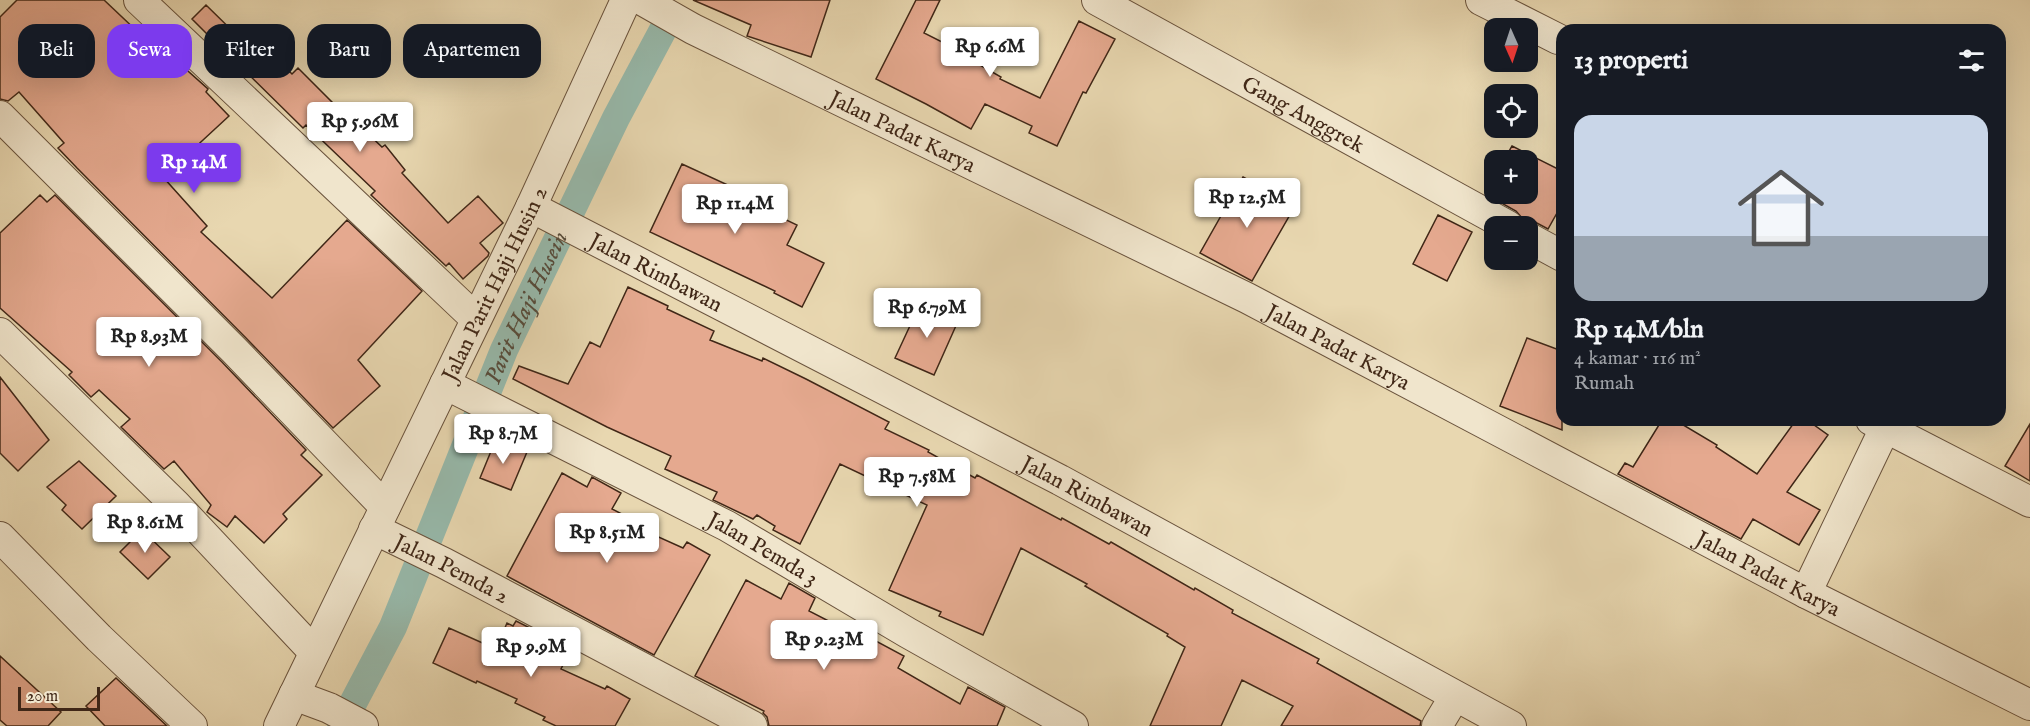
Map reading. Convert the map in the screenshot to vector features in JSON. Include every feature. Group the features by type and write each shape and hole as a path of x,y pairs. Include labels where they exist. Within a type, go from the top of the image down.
{"street":[{"path":"139,0 476,319"},
{"name":"Gang Anggrek","path":"1097,0 1490,216"},
{"path":"1481,0 1556,38"},
{"name":"Jalan Parit Haji Husin 2","path":"279,726 531,207 640,2"},
{"name":"Jalan Padat Karya","path":"640,2 1247,298 1806,593 2030,705"},
{"path":"0,116 234,350 380,518"},
{"name":"Jalan Rimbawan","path":"531,207 1060,480 1511,726"},
{"path":"1538,243 1556,253"},
{"path":"0,333 176,505 314,652"},
{"name":"Jalan Pemda 3","path":"445,384 727,526 908,633 1074,726"},
{"path":"1806,593 1877,426"},
{"path":"1882,426 2030,502"},
{"name":"Jalan Pemda 2","path":"380,518 412,548 752,726"},
{"path":"0,537 99,638 192,726"},
{"path":"294,695 329,708 359,724"},
{"path":"1437,726 1455,696"}],"building":[{"path":"17,0 104,0 129,24 107,24 107,78 192,78 192,75 208,89 206,92 229,116 163,177 207,226 201,232 272,298 347,220 422,291 358,360 380,386 333,428 58,148 64,143 19,92 8,101 0,99 0,17"},
{"path":"693,0 830,0 811,57 747,36 751,25"},
{"path":"916,0 940,0 924,33 1001,77 1000,79 1040,98 1079,21 1115,39 1086,93 1083,92 1057,146 1029,133 1032,126 985,104 971,129 876,79"},
{"path":"206,5 225,24 204,24 204,31 192,19"},
{"path":"298,68 382,147 385,145 405,170 402,173 448,223 478,196 503,223 480,243 489,253 488,256 463,279 449,263 446,266 371,195 375,191 306,125 303,128 252,78 295,78 295,71"},
{"path":"1538,159 1556,168 1556,215 1548,229 1538,224 1538,216 1520,216 1503,204 1538,204"},
{"path":"682,164 754,197 751,203 797,225 787,245 824,263 802,307 774,293 775,291 650,232"},
{"path":"1243,177 1295,206 1252,281 1200,253"},
{"path":"40,195 47,202 55,195 222,362 306,450 301,455 322,475 283,514 287,519 264,543 235,516 227,527 207,512 211,505 174,461 164,469 121,427 130,419 99,390 91,397 69,375 72,372 0,308 0,233"},
{"path":"1438,215 1472,232 1447,281 1413,264"},
{"path":"628,287 668,306 667,309 714,331 710,340 762,361 763,358 806,379 889,422 885,429 929,450 928,452 975,478 977,475 1109,544 1111,542 1194,590 1195,588 1233,610 1232,613 1319,659 1317,663 1421,721 1420,726 1281,726 1293,706 1242,680 1221,726 1150,726 1185,647 1167,636 1168,634 1085,586 1087,584 1021,548 983,635 939,616 941,612 889,590 927,505 840,464 800,544 773,530 775,526 757,515 753,519 713,500 717,492 665,469 671,456 607,427 513,379 519,366 568,384 590,342 600,347"},
{"path":"921,302 959,319 934,375 895,358"},
{"path":"1527,338 1556,349 1556,426 1562,426 1562,430 1500,406"},
{"path":"0,377 49,440 18,471 0,453"},
{"path":"2030,424 2030,481 2005,466"},
{"path":"1658,426 1685,426 1717,445 1716,447 1757,474 1792,426 1815,426 1828,435 1787,492 1820,510 1799,545 1753,519 1741,539 1618,474 1625,463 1633,467"},
{"path":"496,439 527,452 511,490 480,478"},
{"path":"79,461 116,496 82,529 62,510 66,505 47,487"},
{"path":"562,473 587,487 592,477 621,493 612,509 647,527 645,531 683,548 687,542 710,555 654,655 507,576"},
{"path":"142,530 170,557 148,579 120,552"},
{"path":"746,580 781,599 789,583 815,598 809,611 844,629 849,622 874,635 872,639 904,656 898,668 960,704 968,687 1005,707 997,726 769,726 764,711 695,676"},
{"path":"516,621 540,633 534,647 565,661 561,669 605,689 607,686 630,699 615,726 556,726 543,720 545,717 515,703 517,699 433,663 449,628 496,649 507,623 513,626"},
{"path":"0,656 61,712 48,726 7,726 0,720"},
{"path":"116,678 167,726 105,726 86,706"}],"waterway":[{"name":"Parit Haji Husein","path":"341,726 393,627 504,350 616,118 664,28"}]}
